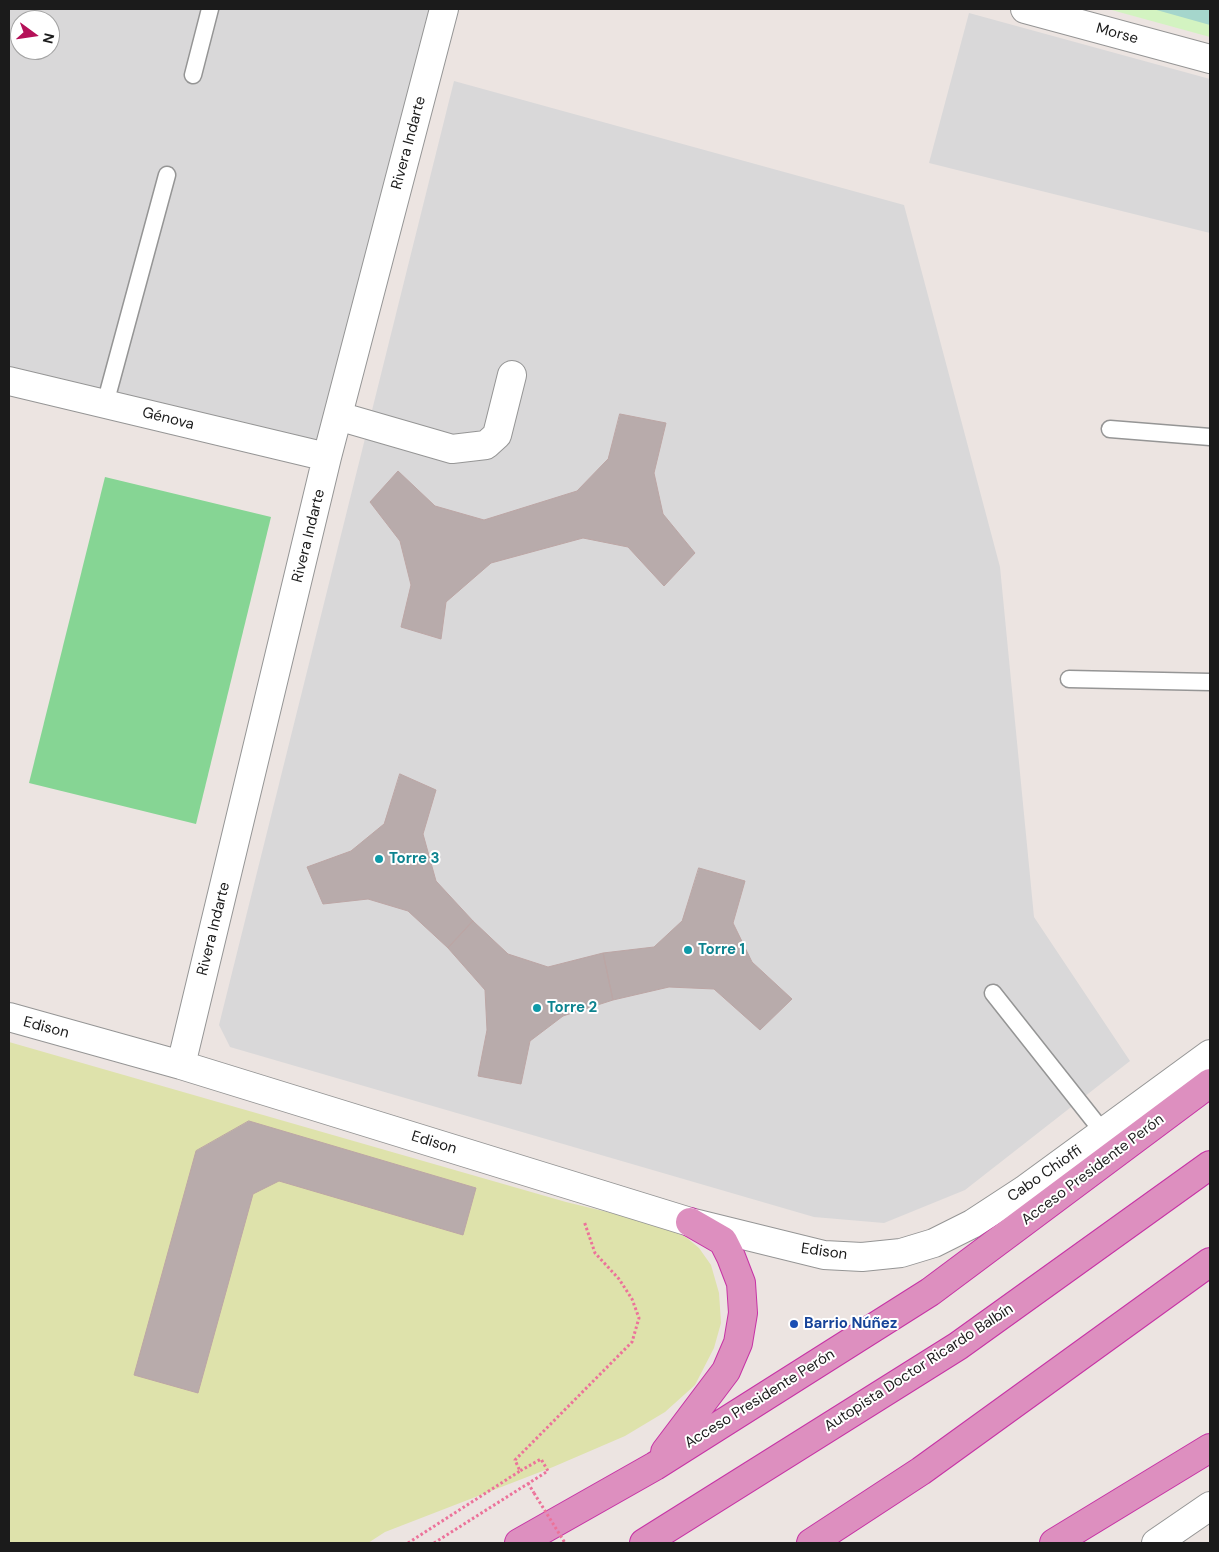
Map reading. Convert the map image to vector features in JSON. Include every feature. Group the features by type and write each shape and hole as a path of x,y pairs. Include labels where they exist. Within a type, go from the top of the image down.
{"highway":[{"name":"Acceso Presidente Perón","path":"519,1543 655,1466 930,1292 1210,1083"},
{"name":"Autopista Doctor Ricardo Balbín","path":"644,1543 958,1346 1210,1165"},
{"path":"655,1466 726,1371 738,1343 743,1313 741,1283 723,1241 690,1222"},
{"path":"811,1543 921,1471 1210,1262"},
{"path":"1054,1543 1210,1448"}],"street":[{"name":"Rivera Indarte","path":"181,1065 327,457 444,9"},
{"name":"Morse","path":"1025,9 1210,59"},
{"path":"338,416 452,449 486,445 497,435 512,375"},
{"name":"Génova","path":"9,381 327,457"},
{"name":"Edison","path":"9,1018 181,1065 690,1222 824,1255 862,1257"},
{"name":"Cabo Chioffi","path":"862,1257 901,1253 942,1240 972,1224 1024,1190 1210,1054"},
{"path":"1156,1543 1210,1506"}],"lane":[{"path":"194,75 210,9"},
{"path":"104,404 167,175"},
{"path":"1110,429 1210,437"},
{"path":"1069,679 1210,682"},
{"path":"993,993 1103,1132"}],"path":[{"path":"520,1471 515,1460 632,1342 638,1318 632,1298 619,1279 595,1253 586,1231 583,1214 590,1192"},
{"path":"408,1543 541,1459 548,1471 434,1543"},
{"path":"528,1483 565,1543"}],"shaded area":[{"path":"9,9 439,9 325,455 9,377"},
{"path":"969,13 1210,79 1210,233 929,163"},
{"path":"454,81 904,205 1000,567 1034,917 1130,1061 965,1190 884,1223 814,1217 230,1047 219,1025"}],"green space":[{"path":"1108,9 1210,9 1210,37"},
{"path":"105,477 271,517 196,824 29,783"},
{"path":"9,1042 566,1202 669,1227 699,1248 711,1265 719,1293 721,1323 714,1348 695,1385 665,1412 625,1436 553,1467 385,1532 368,1543 9,1543"}],"water":[{"path":"1153,9 1210,9 1210,25"}],"building":[{"path":"620,414 666,423 654,473 663,514 695,553 664,586 628,547 583,538 491,563 446,602 441,639 401,627 411,585 400,541 370,502 398,471 435,506 484,520 577,491 608,459"},
{"name":"Torre 3","path":"400,774 436,790 423,834 436,881 473,921 448,948 408,911 368,899 323,904 307,867 351,851 384,824"},
{"name":"Torre 1","path":"699,868 745,881 733,923 752,962 792,999 760,1030 714,989 669,987 613,1000 603,953 654,947 682,921"},
{"name":"Torre 2","path":"473,921 508,954 548,967 603,953 613,1000 563,1016 530,1041 521,1084 478,1076 487,1030 485,990 448,948"},
{"path":"249,1121 476,1188 463,1235 279,1181 253,1194 198,1393 134,1375 196,1151"}],"place":[{"name":"Torre 3","path":"379,859"},
{"name":"Torre 1","path":"688,950"},
{"name":"Torre 2","path":"537,1008"},
{"name":"Barrio Núñez","path":"794,1324"}]}
